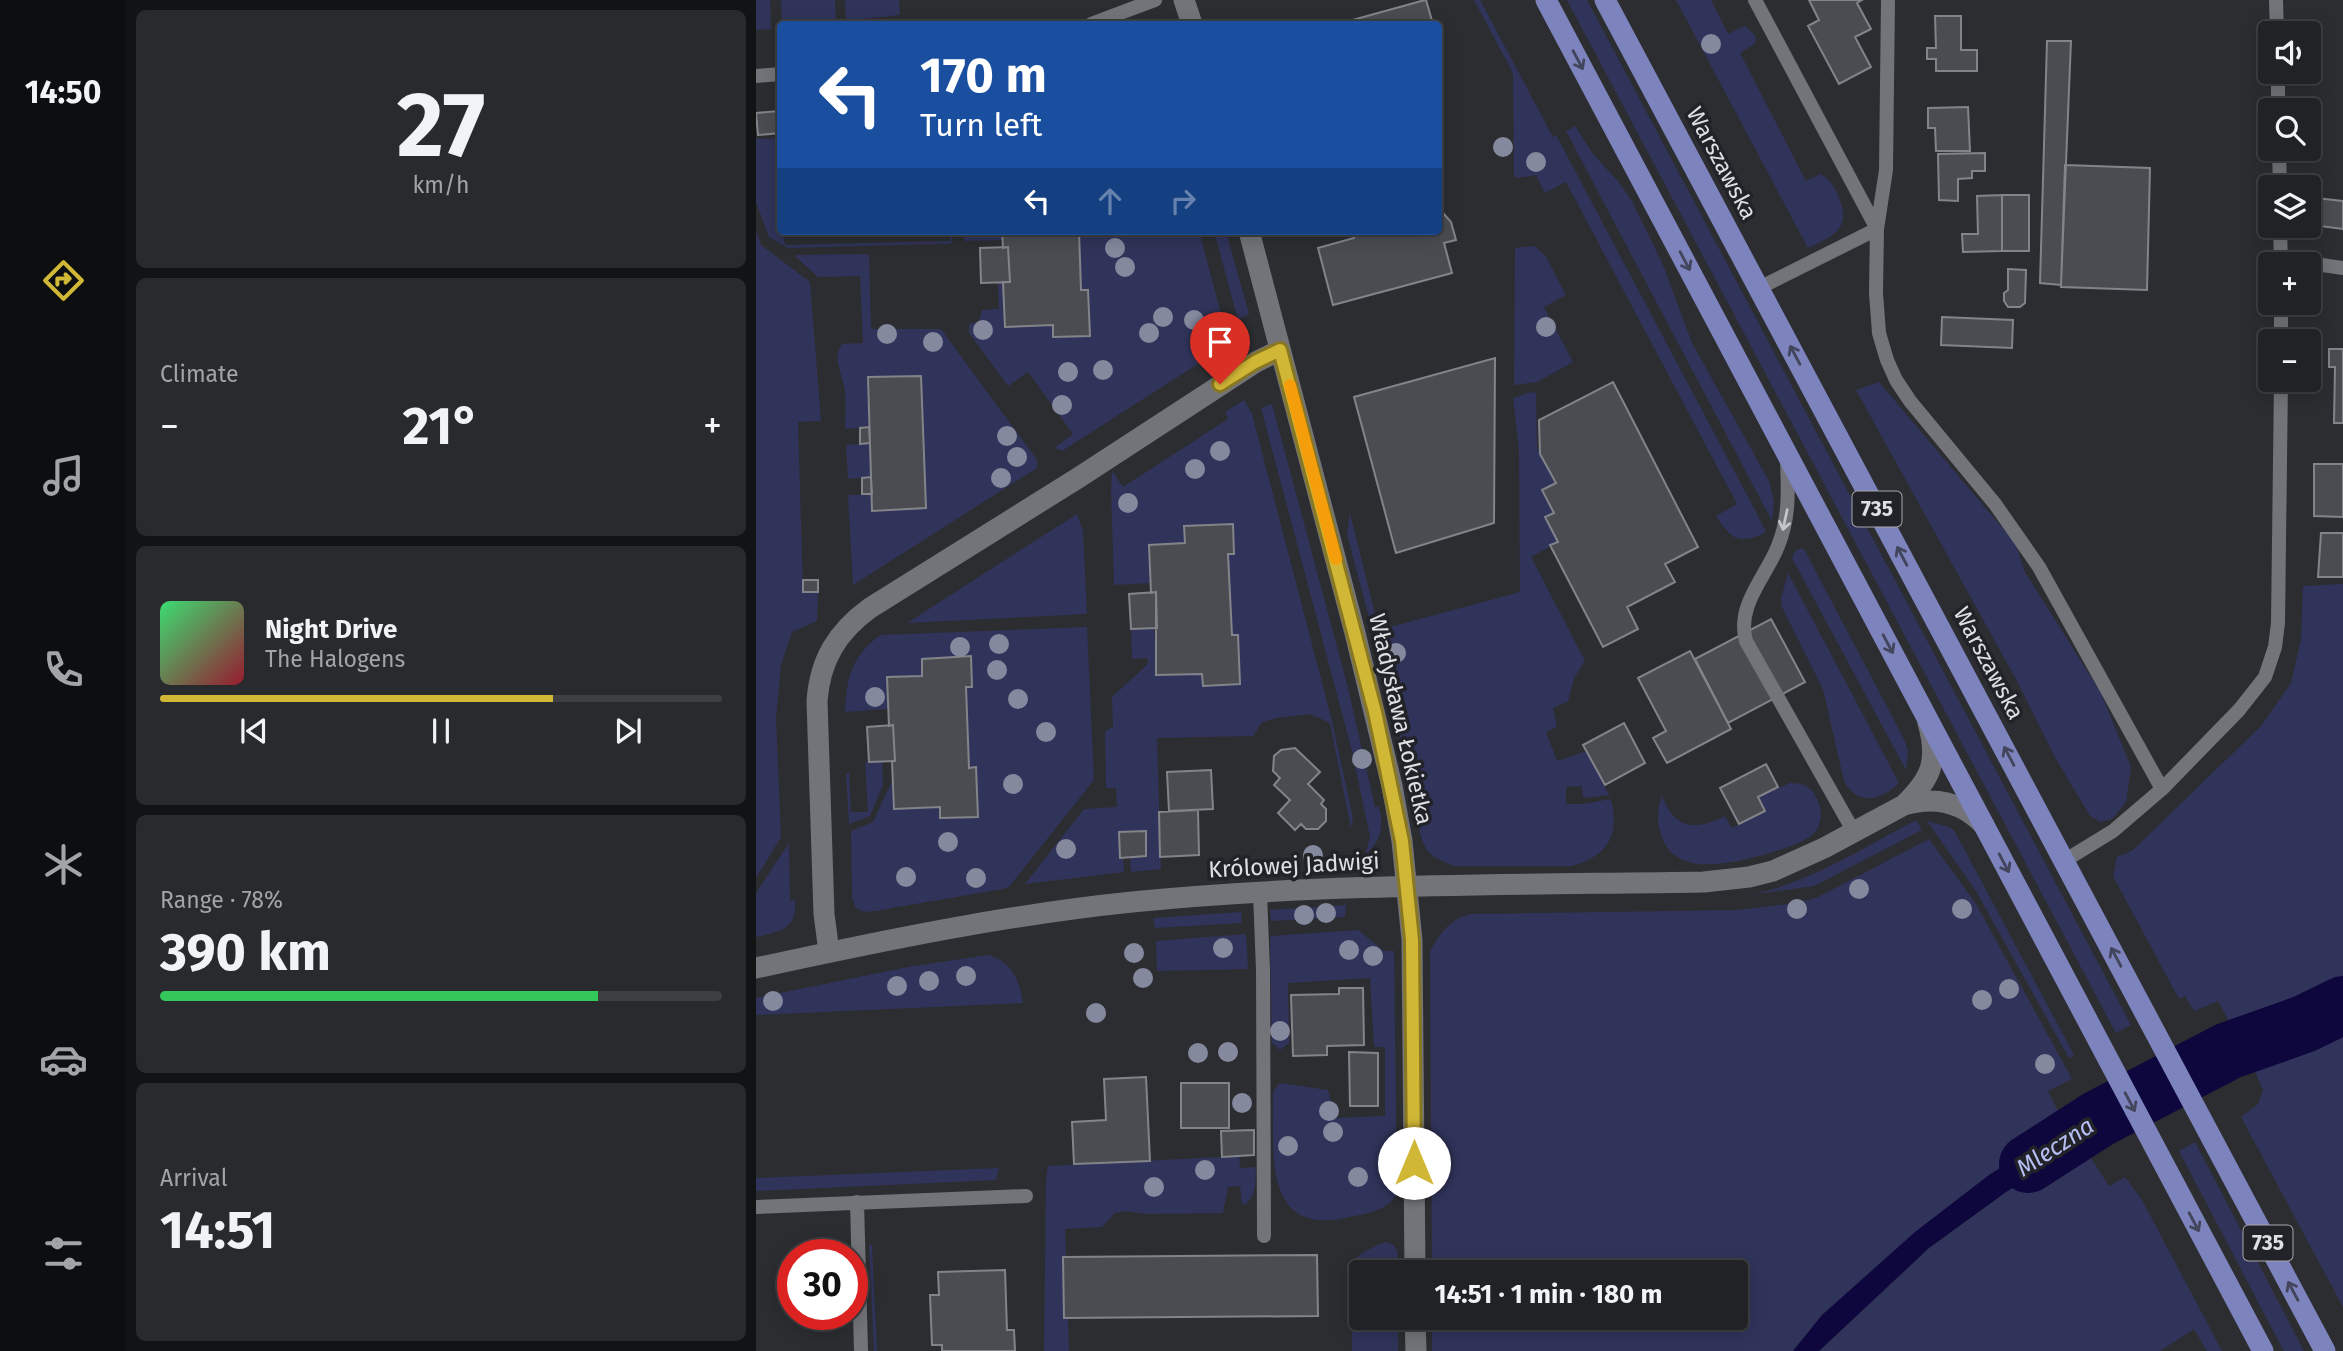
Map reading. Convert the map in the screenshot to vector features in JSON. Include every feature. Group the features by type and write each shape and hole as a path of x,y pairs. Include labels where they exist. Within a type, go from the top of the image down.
{"main road":[{"name":"735","path":"1546,0 2263,1351"},
{"name":"Warszawska","path":"1605,0 2325,1351"}],"street":[{"path":"1184,0 1191,21"},
{"name":"Władysława Łokietka","path":"1250,235 1375,712 1398,815 1409,885 1412,940 1415,1260"},
{"path":"829,952 824,914 817,701 822,670 834,641 853,620 870,608 1255,362 1280,350"},
{"path":"1904,805 1918,792 1932,765 1933,748 1926,717"},
{"name":"Królowej Jadwigi","path":"756,968 1037,914 1133,902 1409,885 1729,880 1773,871 1799,861 1904,805 1916,802 1941,801 1965,810 1985,826"},
{"path":"1415,1330 1416,1351"}],"lane":[{"path":"1099,21 1155,0"},
{"path":"1755,0 1877,229"},
{"path":"1888,0 1886,170 1877,229 1876,293 1879,333 1887,360 1910,401 1995,504 2039,567 2162,789"},
{"path":"2276,0 2277,21"},
{"path":"756,76 777,74"},
{"path":"1759,288 1877,229"},
{"path":"2321,266 2343,268"},
{"path":"2064,860 2113,831 2162,789 2239,710 2265,677 2275,647 2279,599 2281,392"},
{"path":"1786,452 1787,515 1779,545 1742,622 1746,640 1854,832"},
{"path":"1260,893 1264,1236"},
{"path":"756,1207 1026,1196"},
{"path":"857,1202 862,1351"}],"shaded area":[{"path":"756,0 770,0 771,29 756,30"},
{"path":"781,0 835,0 836,21 782,21"},
{"path":"845,0 899,0 900,15 846,21"},
{"path":"1474,0 1480,0 1553,137 1556,135 1766,532 1749,539 1736,538 1716,516 1737,504 1566,182 1545,193 1536,175 1517,178 1514,176 1513,73"},
{"path":"1567,0 1587,0 2131,1025 2116,1033"},
{"path":"1676,0 1711,0 1728,34 1745,26 1755,35 1753,45 1740,53 1806,181 1821,174 1831,183 1842,206 1842,223 1839,229 1826,239 1808,248"},
{"path":"1575,126 1593,154 1632,201 1663,265 1692,343 1769,481 1774,502 1772,521 1566,131"},
{"path":"777,138 777,235 783,235 785,245 950,241 950,235 952,235 951,244 788,248 769,237 756,202 756,139"},
{"path":"756,231 761,245 810,282 821,421 798,422 803,592 818,592 817,621 792,632 781,665 776,718 781,837 756,878"},
{"path":"964,235 1002,235 1002,240 964,241"},
{"path":"1079,235 1200,235 1229,344 1062,451 1054,448 1073,434 1028,372 1008,386 969,333 969,324 979,322 982,310 999,309 998,283 1003,282 1006,327 1053,325 1053,337 1089,336 1088,290 1081,290"},
{"path":"1215,235 1227,235 1249,314 1238,320"},
{"path":"1534,246 1545,255 1566,295 1544,307 1573,362 1537,382 1514,385 1515,248"},
{"path":"869,254 871,329 941,329 1037,460 1037,468 853,585 848,495 872,494 873,511 926,508 921,376 868,378 869,427 845,429 845,392 838,353 842,344 863,343 860,276 818,277 794,255"},
{"path":"1879,382 2015,543 2025,572 2101,693 2131,767 2126,802 2112,819 2100,822 2090,816 2056,759 2017,681 1856,390"},
{"path":"1536,393 1537,448 1556,483 1554,513 1545,517 1558,542 1531,557 1585,661 1574,678 1568,701 1553,708 1557,727 1546,732 1557,761 1587,751 1609,795 1583,798 1582,786 1566,787 1566,804 1611,799 1614,823 1603,850 1572,866 1453,866 1434,857 1426,849 1421,837 1399,732 1347,534 1350,513 1379,630 1520,592 1519,449 1513,398"},
{"path":"1244,400 1252,414 1332,721 1353,818 1351,828 1330,723 1310,714 1262,722 1253,736 1157,738 1161,869 1131,872 1130,857 1146,856 1146,831 1119,832 1120,857 1123,857 1124,872 1025,884 1084,809 1117,807 1116,788 1106,788 1105,731 1113,727 1112,697 1148,664 1147,658 1132,659 1131,629 1154,628 1157,675 1202,674 1203,686 1238,635 1232,635 1228,554 1234,554 1233,524 1184,526 1185,543 1151,583 1114,585 1111,488 1112,471 1123,487 1228,419 1225,412"},
{"path":"1272,404 1348,688 1375,807 1379,807 1380,833 1365,855 1370,837 1352,751 1261,408"},
{"path":"870,443 871,477 848,479 846,445"},
{"path":"1077,514 1083,531 1087,614 907,623"},
{"path":"1804,549 1905,741 1908,751 1906,770 1792,558 1795,551"},
{"path":"1788,573 1899,783 1878,797 1863,798 1856,795 1844,781 1823,689 1782,607 1781,599"},
{"path":"2343,584 2343,984 2306,1008 2236,1034 2218,1001 2194,1011 2185,996 2179,999 2113,876 2117,857 2132,851 2261,726 2291,683 2301,639 2303,586"},
{"path":"1087,627 1094,780 1008,888 875,911 864,912 856,908 852,898 851,831 873,822 892,781 894,809 940,807 941,818 978,817 969,768 966,687 972,686 971,657 922,659 922,676 887,678 888,709 845,712 852,669 870,643 880,635"},
{"path":"882,761 883,785 870,816 849,824 846,774 849,773 851,812 868,812 865,762"},
{"path":"1790,783 1812,790 1820,810 1819,824 1815,832 1799,843 1754,857 1708,864 1680,859 1669,850 1662,837 1658,816 1662,795 1667,807 1680,821 1695,825 1705,824 1725,816 1732,828 1765,811 1758,797"},
{"path":"1916,820 1922,830 1814,886 1743,896 1766,891 1810,875"},
{"path":"1927,821 1954,830 2074,1055 2069,1058 1976,891"},
{"path":"1929,839 1976,904 2072,1079 2048,1091 2065,1125 1989,1175 1822,1315 1793,1351 1432,1351 1432,1330 1748,1330 1748,1260 1432,1260 1430,951 1447,927 1471,914 1737,910 1816,898"},
{"path":"789,843 790,902 795,899 793,917 780,931 756,937 756,893"},
{"path":"1346,905 1345,917 1271,921 1270,910"},
{"path":"1241,912 1242,923 1155,928 1153,918"},
{"path":"1358,930 1384,951 1394,951 1397,1194 1387,1205 1374,1211 1345,1218 1317,1220 1298,1213 1285,1200 1278,1181 1274,1159 1273,1091 1280,1083 1328,1090 1335,1118 1385,1116 1385,1047 1374,1047 1370,978 1288,983 1289,1043 1280,1050 1272,1043 1270,940 1271,936"},
{"path":"1246,934 1248,969 1157,971 1156,941"},
{"path":"988,955 1009,967 1023,1003 756,1015 756,998 908,967"},
{"path":"2343,1024 2343,1307 2241,1117 2258,1104 2263,1090 2250,1059 2263,1052 2283,1053"},
{"path":"2195,1142 2304,1351 2284,1351 2179,1151"},
{"path":"2082,1144 2109,1186 2125,1177 2142,1200 2222,1351 2207,1351 2194,1329 2160,1351 1819,1351 1929,1248 2006,1192"},
{"path":"1239,1156 1240,1168 1256,1167 1253,1193 1245,1205 1242,1203 1240,1186 1228,1187 1223,1213 1145,1214 1126,1211 1115,1213 1102,1227 1065,1229 1064,1317 1068,1318 1069,1351 1044,1351 1048,1166"},
{"path":"999,1168 996,1180 756,1191 756,1178"},
{"path":"1385,1242 1390,1243 1396,1249 1398,1260 1354,1260 1363,1252"},
{"path":"869,1245 872,1245 877,1351 874,1351"},
{"path":"1352,1330 1398,1330 1398,1351 1352,1351"}],"water":[{"path":"2343,984 2343,1024 2283,1053 2263,1052 2250,1059 2246,1055 2224,1067 2213,1047 2297,1012 2329,995"},
{"path":"2090,1112 2101,1133 2006,1192 1929,1248 1819,1351 1793,1351 1822,1315 1915,1232 1989,1175"}],"building":[{"path":"1425,0 1432,21 1349,21"},
{"path":"1809,0 1862,0 1857,3 1871,29 1855,37 1871,67 1839,84 1808,26 1819,20"},
{"path":"1935,16 1961,16 1961,50 1977,50 1977,71 1936,71 1936,59 1927,59 1927,48 1936,48"},
{"path":"2047,41 2071,41 2061,285 2040,283"},
{"path":"1968,107 1970,151 1936,151 1935,128 1928,128 1928,108"},
{"path":"777,111 777,133 758,135 756,113"},
{"path":"1985,153 1985,171 1972,171 1972,178 1958,179 1958,201 1939,200 1938,154"},
{"path":"2065,165 2150,168 2147,290 2061,287"},
{"path":"2002,195 2029,195 2029,251 2002,251"},
{"path":"2002,195 2002,251 1963,252 1962,234 1978,234 1977,196"},
{"path":"2321,199 2343,201 2343,229 2321,226"},
{"path":"1442,213 1451,222 1456,240 1444,243 1452,273 1333,305 1318,248 1354,238 1353,235 1442,235"},
{"path":"1002,235 1079,235 1081,290 1088,290 1090,336 1053,337 1053,325 1005,327 1003,282 1010,282 1008,247 1003,248"},
{"path":"1008,247 1010,282 981,283 980,248"},
{"path":"2008,269 2026,270 2025,303 2020,307 2008,307 2004,301 2004,293 2008,290"},
{"path":"1942,317 2013,320 2012,348 1941,345"},
{"path":"2329,349 2343,349 2343,423 2334,423 2335,367 2329,367"},
{"path":"1495,358 1494,523 1396,553 1354,397"},
{"path":"921,376 926,508 872,511 868,377"},
{"path":"1613,382 1698,547 1665,564 1675,582 1627,607 1638,629 1603,647 1550,545 1558,542 1545,517 1554,513 1542,490 1556,483 1540,454 1539,420"},
{"path":"869,427 870,443 860,444 860,428"},
{"path":"2314,464 2343,464 2343,517 2314,516"},
{"path":"871,477 872,494 862,494 862,478"},
{"path":"1233,524 1234,554 1228,554 1232,635 1238,635 1240,684 1203,686 1202,674 1156,675 1156,592 1151,593 1149,545 1185,543 1184,526"},
{"path":"2321,533 2343,533 2343,577 2318,577"},
{"path":"803,580 818,580 818,592 803,592"},
{"path":"1156,592 1157,628 1131,629 1129,594"},
{"path":"1771,619 1805,682 1728,723 1695,659"},
{"path":"1690,651 1731,729 1667,763 1653,738 1666,731 1638,678"},
{"path":"971,656 972,687 966,687 969,768 976,767 978,817 940,818 940,807 894,809 892,761 895,761 893,725 889,726 887,677 922,676 922,659"},
{"path":"1624,723 1645,763 1605,785 1583,745"},
{"path":"893,725 895,761 869,762 867,727"},
{"path":"1295,748 1320,772 1308,784 1324,800 1321,804 1326,809 1326,821 1318,829 1306,829 1301,824 1295,830 1278,813 1290,800 1274,785 1280,778 1273,771 1274,756 1281,750"},
{"path":"1766,764 1778,787 1758,797 1765,811 1739,824 1720,788"},
{"path":"1211,770 1213,809 1169,811 1167,772"},
{"path":"1198,810 1199,855 1160,857 1159,812"},
{"path":"1146,831 1146,856 1120,858 1119,832"},
{"path":"1339,988 1363,988 1364,1045 1327,1046 1327,1055 1293,1056 1291,995 1339,994"},
{"path":"1349,1052 1378,1053 1378,1106 1350,1106"},
{"path":"1146,1077 1150,1161 1074,1164 1072,1122 1106,1120 1104,1079"},
{"path":"1181,1083 1229,1083 1229,1128 1181,1128"},
{"path":"1254,1130 1254,1155 1222,1157 1221,1131"},
{"path":"1317,1255 1318,1316 1064,1318 1063,1257"},
{"path":"1005,1270 1007,1330 1014,1330 1015,1351 942,1351 942,1345 932,1345 930,1295 939,1295 938,1272"}],"waterway":[{"name":"Mleczna","path":"2028,1164 2098,1119 2228,1051 2304,1024 2343,1005"}],"slow traffic":[{"path":"1290,385 1336,559"}],"route":[{"path":"1220,384 1280,350 1375,712 1398,815 1409,885 1412,921 1414,1163"}]}
